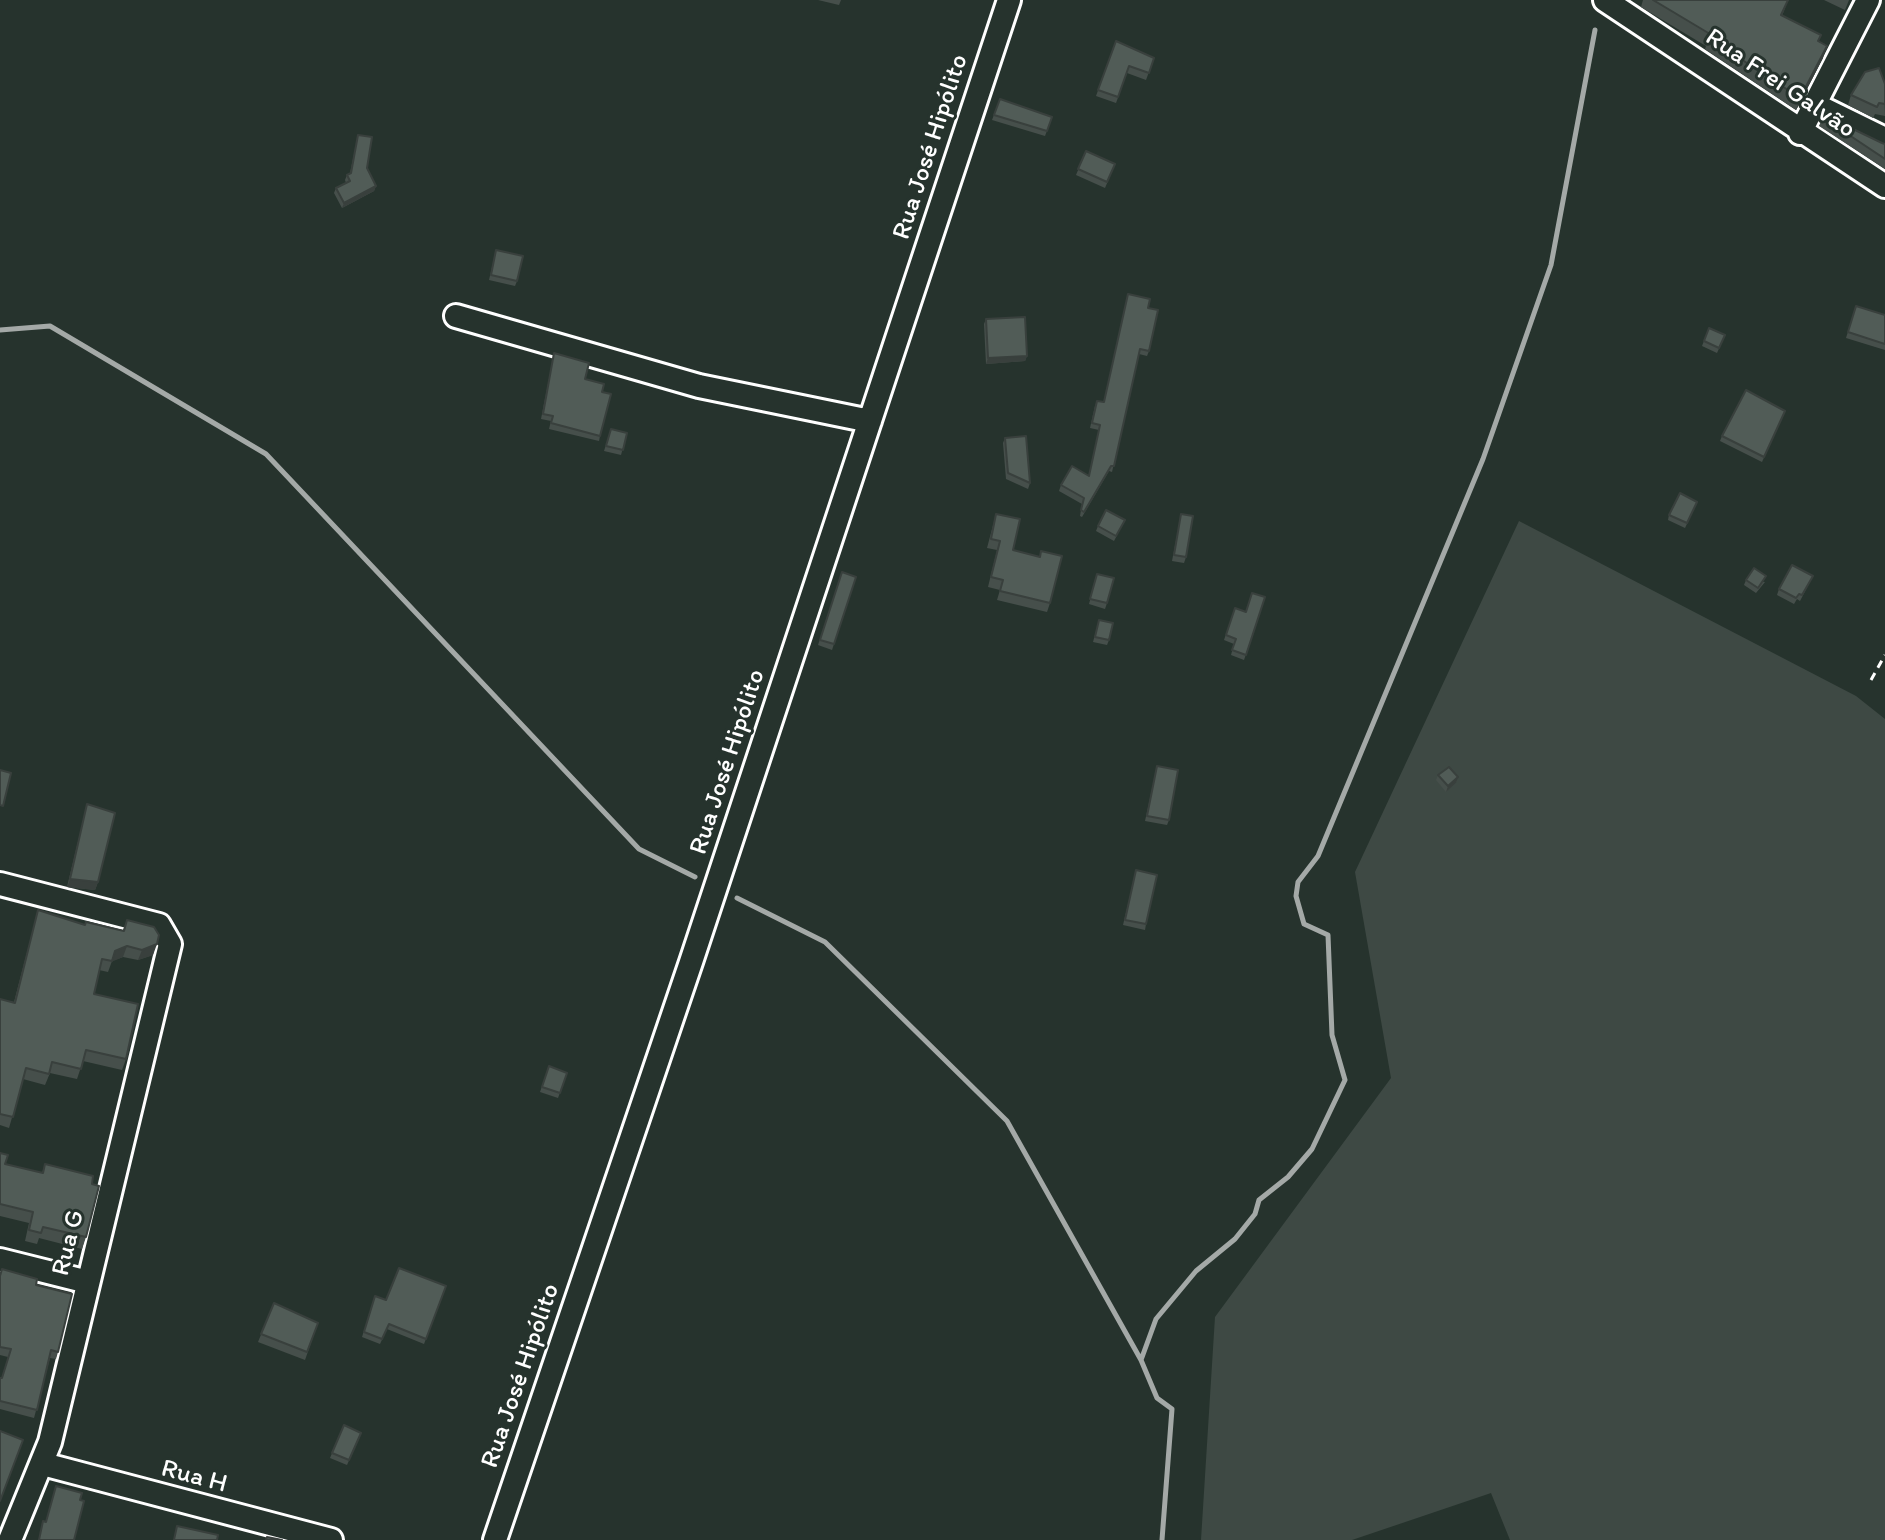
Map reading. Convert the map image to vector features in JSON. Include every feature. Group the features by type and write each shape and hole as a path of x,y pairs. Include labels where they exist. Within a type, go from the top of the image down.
{"street":[{"name":"Rua José Hipólito","path":"495,1540 1009,0"},
{"name":"Rua Frei Galvão","path":"1605,0 1800,133 1885,186"},
{"path":"1800,133 1868,0"},
{"path":"1816,105 1885,139"},
{"path":"456,316 699,386 870,421"},
{"name":"Rua G","path":"0,884 159,925 169,937 170,957 43,1464 10,1540"},
{"path":"0,1260 88,1282"},
{"name":"Rua H","path":"43,1464 253,1531 331,1540"}],"path":[{"path":"1871,680 1885,655"}],"shaded area":[{"path":"1519,521 1856,696 1885,719 1885,1540 1510,1540 1491,1493 1352,1540 1201,1540 1215,1317 1391,1078 1355,872"}],"building":[{"path":"1653,0 1788,0 1781,15 1821,35 1818,41 1827,46 1800,98 1709,38 1710,34"},
{"path":"1116,41 1154,58 1149,73 1129,66 1118,97 1098,90"},
{"path":"1879,68 1885,84 1885,104 1879,103 1877,107 1851,95 1865,72"},
{"path":"1000,99 1052,117 1047,131 994,115"},
{"path":"1824,115 1885,144 1885,159 1822,117"},
{"path":"358,135 372,137 367,168 376,186 344,203 336,188 350,181 347,175 351,173"},
{"path":"1086,151 1115,164 1107,182 1078,169"},
{"path":"496,250 523,256 517,281 491,275"},
{"path":"1128,294 1150,299 1148,308 1158,310 1149,351 1140,349 1114,466 1111,466 1084,512 1081,510 1084,498 1061,485 1072,466 1089,476 1100,425 1092,423 1097,401 1104,402"},
{"path":"1856,306 1885,315 1885,344 1848,332"},
{"path":"1025,317 1027,356 988,358 986,319"},
{"path":"1709,328 1725,335 1719,348 1704,341"},
{"path":"554,353 589,363 585,379 604,384 602,392 611,394 600,436 551,423 553,416 543,414"},
{"path":"1746,390 1785,411 1764,457 1722,436"},
{"path":"611,429 627,433 623,450 606,446"},
{"path":"1026,436 1030,483 1008,473 1005,438"},
{"path":"1680,493 1697,502 1687,523 1669,515"},
{"path":"1106,510 1125,520 1116,536 1098,526"},
{"path":"996,514 1020,519 1013,550 1040,557 1041,551 1062,556 1050,603 1000,591 1003,580 991,577 1000,541 991,539"},
{"path":"1181,514 1193,516 1186,557 1174,555"},
{"path":"1792,565 1813,576 1802,595 1796,598 1779,589"},
{"path":"1754,568 1766,576 1758,588 1746,580"},
{"path":"842,572 856,577 834,644 820,640"},
{"path":"1097,574 1114,578 1107,603 1090,599"},
{"path":"1252,593 1265,597 1246,655 1232,650 1236,639 1226,635 1235,608 1246,612"},
{"path":"1099,620 1113,623 1109,640 1095,637"},
{"path":"1157,766 1178,770 1169,820 1147,816"},
{"path":"1449,767 1458,777 1448,786 1438,775"},
{"path":"0,770 11,773 3,806 0,805"},
{"path":"87,804 115,813 98,882 70,879"},
{"path":"1136,870 1157,875 1146,924 1125,920"},
{"path":"38,910 85,925 86,922 124,931 127,920 154,927 159,935 157,944 142,950 127,946 115,951 112,961 102,959 94,994 138,1004 126,1059 86,1050 81,1069 52,1062 49,1074 26,1068 13,1117 0,1114 0,999 15,1003"},
{"path":"549,1066 567,1073 560,1093 542,1087"},
{"path":"0,1153 8,1155 5,1164 43,1173 45,1164 93,1176 92,1184 99,1186 86,1237 43,1227 41,1233 29,1230 33,1212 0,1204"},
{"path":"399,1268 446,1286 426,1339 389,1324 382,1339 364,1332 375,1296 386,1300"},
{"path":"2,1269 37,1279 36,1285 72,1294 58,1352 51,1350 37,1410 0,1401 0,1378 11,1349 0,1347"},
{"path":"274,1303 318,1323 307,1352 261,1334"},
{"path":"344,1425 361,1433 349,1460 332,1453"},
{"path":"0,1431 23,1440 0,1501"},
{"path":"56,1486 82,1493 80,1500 84,1501 74,1540 39,1540"},
{"path":"177,1526 218,1535 217,1540 174,1540"}],"waterway":[{"path":"1141,1360 1156,1319 1196,1271 1235,1239 1255,1214 1259,1200 1288,1177 1312,1149 1345,1080 1332,1035 1328,935 1304,924 1296,896 1298,882 1318,856 1483,459 1551,265 1595,30"},
{"path":"0,330 50,326 266,454 639,849 695,877"},
{"path":"737,898 825,942 1007,1121 1141,1360 1157,1398 1172,1409 1162,1540"}]}
